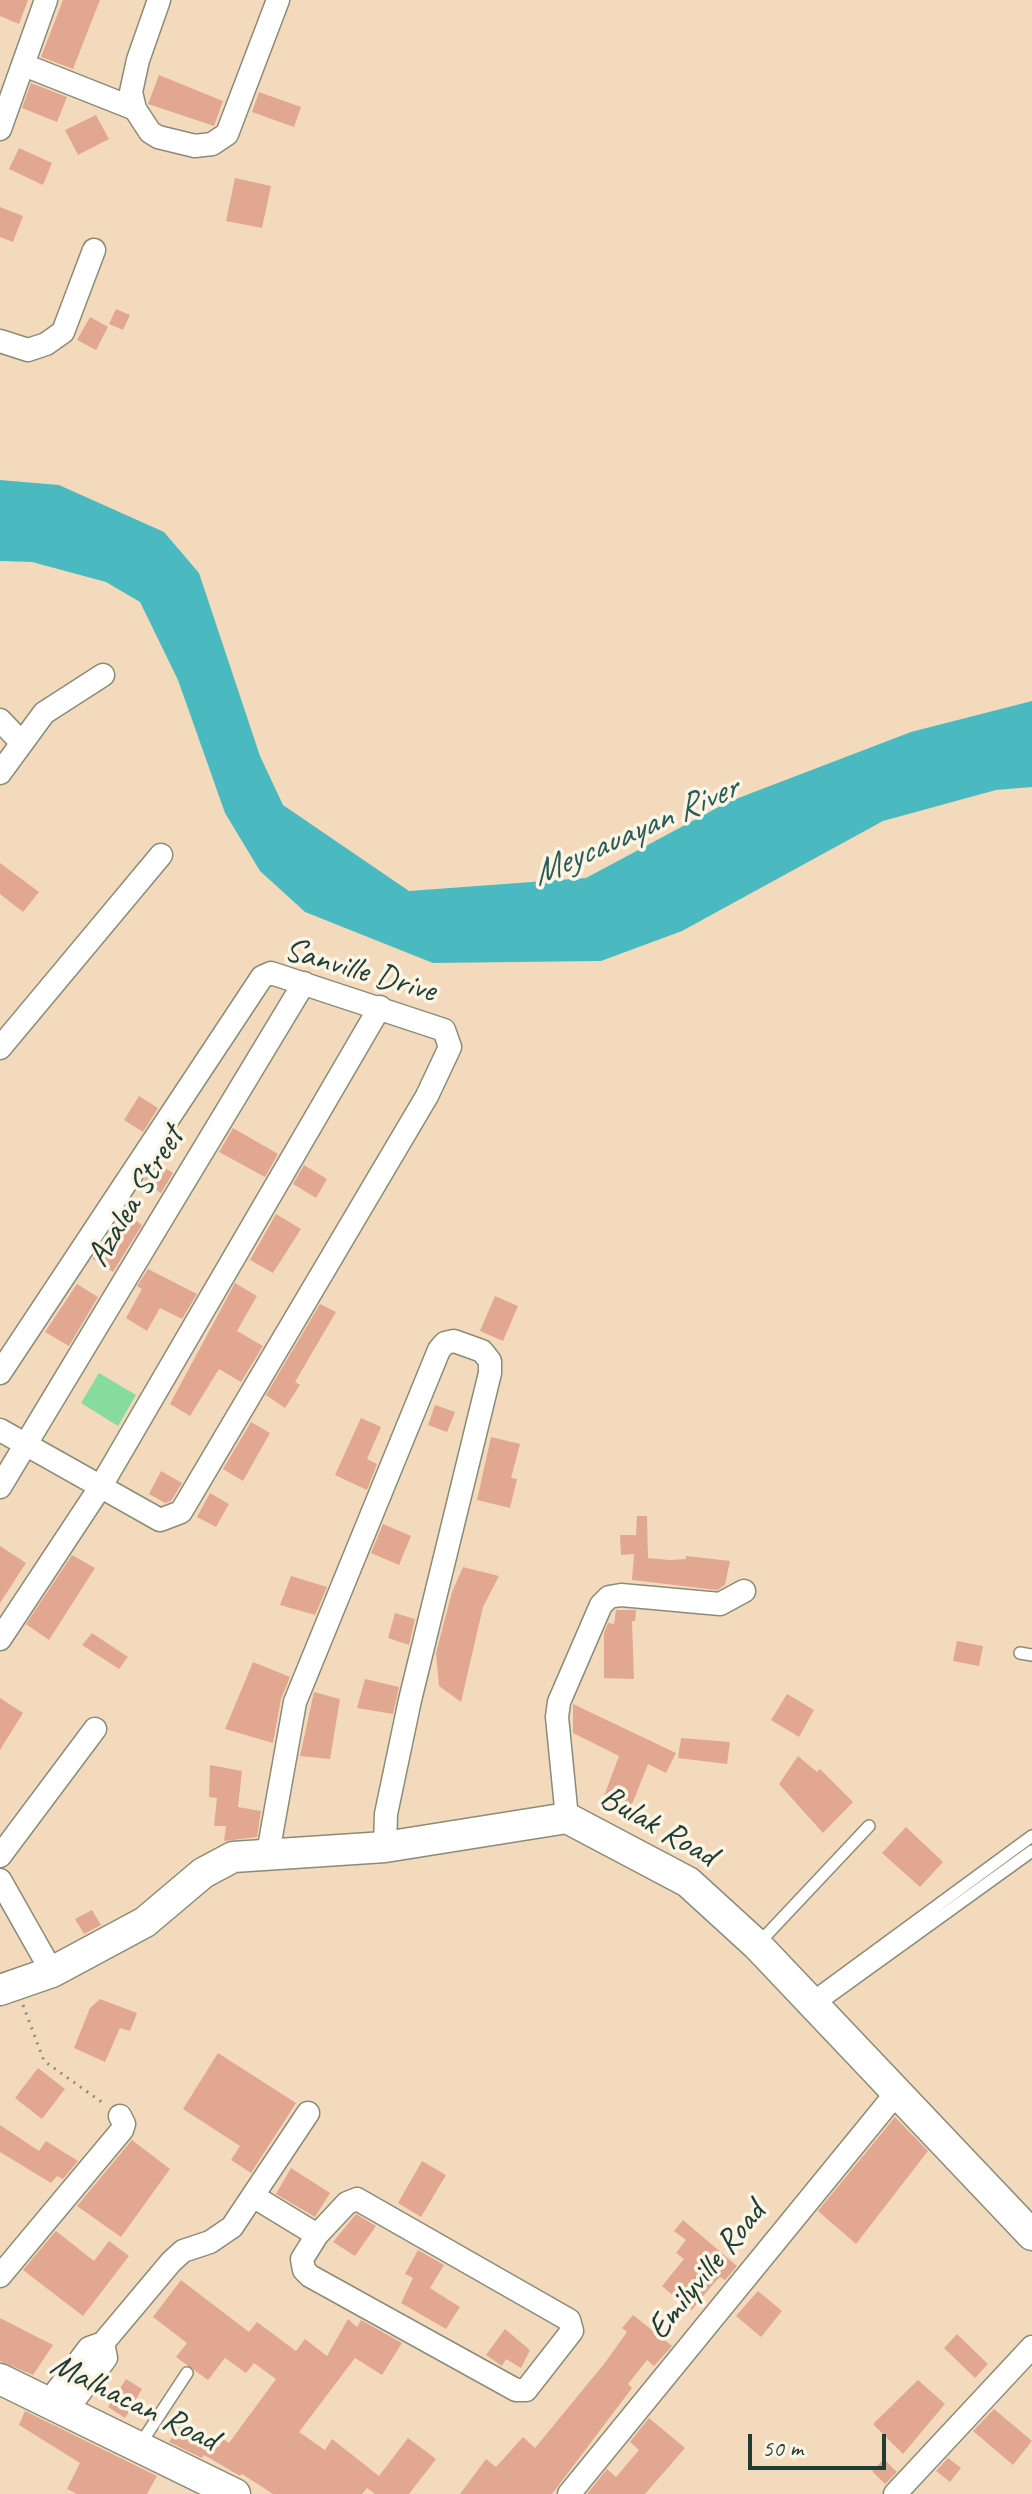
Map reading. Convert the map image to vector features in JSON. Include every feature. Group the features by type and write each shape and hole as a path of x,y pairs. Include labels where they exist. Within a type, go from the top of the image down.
{"street":[{"path":"0,129 46,0"},
{"path":"159,0 138,60 131,92 135,109 150,132 158,137 195,146 212,144 227,134 278,0"},
{"path":"34,69 135,109"},
{"path":"0,341 28,350 46,344 63,332 94,250"},
{"path":"0,773 44,713 103,675"},
{"path":"0,720 21,742"},
{"path":"0,1048 161,855"},
{"name":"Sanville Drive","path":"0,1373 255,983 271,973 444,1030 450,1047 427,1096 181,1512 160,1520 101,1486"},
{"name":"Azalea Street","path":"0,1487 304,983"},
{"path":"0,1639 101,1486 380,1007"},
{"path":"268,1853 295,1702 439,1350 445,1343 454,1341 482,1351 490,1361 490,1373 410,1700 386,1814 385,1847"},
{"path":"0,1430 101,1486"},
{"path":"567,1818 557,1717 559,1702 601,1605 609,1597 621,1595 720,1604 744,1591"},
{"path":"0,1856 95,1729"},
{"name":"Bulak Road","path":"9,1988 52,1972 145,1922 203,1873 233,1857 385,1847 567,1818 688,1882 757,1945 1032,2235"},
{"path":"0,1880 52,1972"},
{"name":"Emilyville Road","path":"569,2494 898,2091"},
{"path":"56,2408 89,2348 103,2343 171,2262 183,2251 221,2236 232,2227 308,2113"},
{"path":"0,2276 122,2130 124,2124 120,2116"},
{"path":"253,2196 317,2235"},
{"path":"365,2201 569,2320 572,2331 526,2390 516,2390 310,2276 302,2259 317,2235 347,2203 365,2201"},
{"path":"895,2494 1032,2347"},
{"name":"Malhacan Road","path":"0,2379 235,2494"}],"lane":[{"path":"757,1945 869,1826"},
{"path":"813,2003 1032,1836"},
{"path":"813,2003 1032,1851"},
{"path":"139,2447 187,2373"}],"path":[{"path":"9,1988 44,2061 120,2116"}],"green space":[{"path":"99,1373 136,1395 118,1426 81,1403"}],"water":[{"path":"0,480 59,485 164,532 199,573 260,756 283,805 409,891 586,878 728,802 911,732 1032,701 1032,787 996,790 883,821 682,931 601,961 433,963 305,912 260,871 225,813 178,680 140,602 106,582 32,562 0,561"}],"building":[{"path":"0,0 28,0 19,24 0,16"},
{"path":"63,0 100,0 73,69 41,57"},
{"path":"159,75 223,101 214,126 148,104"},
{"path":"31,83 67,97 57,122 22,108"},
{"path":"259,92 301,107 294,127 252,112"},
{"path":"96,115 109,139 78,155 65,130"},
{"path":"19,148 52,163 43,185 9,169"},
{"path":"235,178 271,186 262,228 226,221"},
{"path":"0,207 23,216 13,242 0,237"},
{"path":"116,309 130,315 123,330 109,324"},
{"path":"90,317 108,327 96,350 77,340"},
{"path":"0,863 39,892 23,912 0,894"},
{"path":"139,1096 158,1108 143,1132 124,1120"},
{"path":"233,1128 278,1154 265,1177 219,1152"},
{"path":"156,1162 173,1173 161,1193 143,1182"},
{"path":"304,1165 327,1179 316,1198 293,1184"},
{"path":"123,1212 142,1225 113,1272 93,1259"},
{"path":"276,1214 301,1229 273,1273 250,1260"},
{"path":"148,1269 197,1294 182,1319 160,1308 147,1331 126,1318 142,1289 137,1286"},
{"path":"235,1283 257,1296 237,1331 263,1346 241,1382 219,1369 190,1416 170,1404"},
{"path":"77,1284 98,1297 69,1346 45,1332"},
{"path":"495,1296 518,1306 503,1341 480,1331"},
{"path":"320,1304 336,1312 295,1382 300,1385 285,1408 266,1395"},
{"path":"435,1405 455,1412 447,1432 428,1425"},
{"path":"361,1418 381,1427 367,1459 377,1464 367,1490 335,1475"},
{"path":"251,1422 270,1433 243,1481 223,1469"},
{"path":"491,1437 520,1444 511,1478 517,1479 510,1508 477,1500"},
{"path":"161,1471 182,1483 171,1501 165,1503 149,1494"},
{"path":"210,1493 229,1504 216,1527 197,1517"},
{"path":"637,1516 647,1516 648,1558 670,1560 686,1559 686,1556 730,1561 725,1585 717,1590 632,1580 634,1554 621,1555 620,1535 636,1535"},
{"path":"383,1524 411,1536 399,1565 371,1553"},
{"path":"0,1546 26,1563 0,1603"},
{"path":"72,1555 95,1568 49,1640 26,1624"},
{"path":"463,1567 499,1576 483,1607 461,1702 439,1686 436,1653 452,1592"},
{"path":"291,1576 327,1587 315,1615 280,1605"},
{"path":"616,1610 636,1610 635,1621 632,1621 634,1679 604,1678 604,1633 608,1623 614,1624"},
{"path":"395,1613 415,1619 409,1645 388,1638"},
{"path":"92,1633 128,1657 119,1669 82,1645"},
{"path":"957,1641 983,1646 979,1666 953,1661"},
{"path":"253,1662 290,1677 281,1699 273,1743 225,1729"},
{"path":"365,1679 399,1687 393,1714 357,1708"},
{"path":"314,1692 340,1699 330,1759 300,1756"},
{"path":"787,1694 814,1710 799,1737 771,1720"},
{"path":"0,1698 23,1713 0,1750"},
{"path":"573,1704 676,1753 666,1773 648,1764 631,1807 604,1796 619,1756 573,1733"},
{"path":"681,1738 730,1742 727,1764 678,1758"},
{"path":"798,1756 817,1772 820,1769 853,1802 823,1833 779,1784"},
{"path":"210,1765 242,1771 238,1807 261,1811 257,1837 224,1841 226,1826 214,1826 217,1798 209,1797"},
{"path":"906,1827 943,1862 920,1887 882,1853"},
{"path":"92,1910 101,1925 84,1934 75,1919"},
{"path":"100,1999 137,2013 130,2031 120,2028 105,2062 74,2048 90,2008"},
{"path":"218,2053 296,2103 251,2173 231,2160 240,2146 183,2109"},
{"path":"38,2068 65,2089 42,2119 15,2098"},
{"path":"895,2117 928,2151 856,2244 818,2211"},
{"path":"0,2125 39,2151 46,2141 78,2161 63,2179 57,2176 51,2183 0,2152"},
{"path":"132,2140 170,2169 121,2237 77,2206"},
{"path":"422,2161 446,2175 421,2217 398,2203"},
{"path":"291,2168 330,2193 315,2217 276,2194"},
{"path":"356,2214 376,2226 355,2256 333,2242"},
{"path":"683,2220 737,2266 725,2280 720,2277 691,2311 662,2286 684,2259 676,2253 686,2240 674,2231"},
{"path":"56,2231 94,2261 109,2241 129,2256 83,2316 23,2270"},
{"path":"418,2250 444,2265 430,2288 460,2307 446,2329 401,2303 413,2278 405,2274"},
{"path":"181,2280 249,2332 257,2322 296,2351 305,2339 327,2356 348,2319 357,2327 361,2320 402,2343 382,2375 355,2358 299,2432 325,2450 332,2439 379,2476 408,2438 436,2459 409,2494 375,2494 367,2488 362,2494 273,2494 204,2455 202,2458 169,2442 183,2421 219,2447 223,2439 229,2443 276,2379 254,2363 246,2373 225,2358 208,2380 176,2357 187,2343 153,2317"},
{"path":"758,2291 782,2311 761,2337 736,2316"},
{"path":"633,2315 672,2346 654,2366 647,2360 628,2384 632,2388 552,2494 460,2494 486,2459 496,2467 523,2437 535,2448 604,2364 627,2332 622,2328"},
{"path":"0,2318 53,2345 33,2375 0,2361"},
{"path":"505,2329 530,2350 521,2368 506,2359 502,2366 486,2355"},
{"path":"957,2334 988,2364 975,2378 944,2348"},
{"path":"126,2379 142,2389 125,2418 108,2407"},
{"path":"918,2380 945,2404 903,2454 873,2424"},
{"path":"994,2409 1032,2441 1013,2465 973,2431"},
{"path":"25,2411 157,2476 147,2494 77,2494 67,2489 80,2463 19,2425"},
{"path":"649,2418 685,2448 645,2494 587,2494 607,2469 616,2477 639,2450 630,2442"},
{"path":"948,2458 961,2468 950,2482 936,2471"},
{"path":"884,2459 897,2472 885,2484 872,2471"}],"water label":[{"name":"Meycauayan River","path":"635,832"}]}
